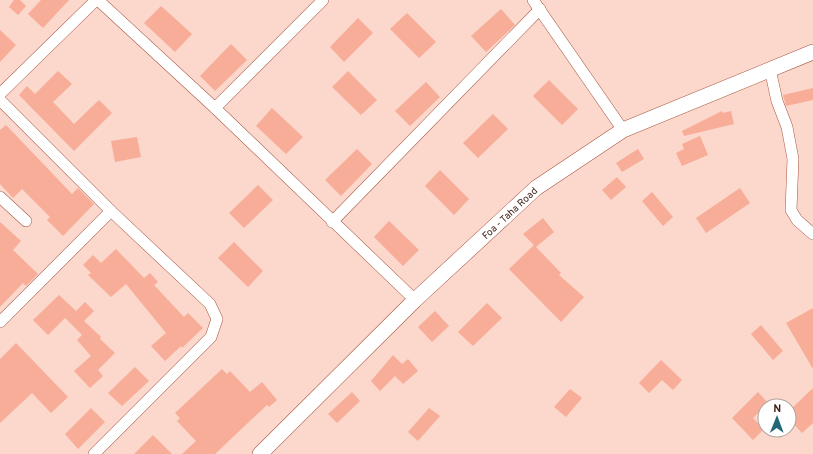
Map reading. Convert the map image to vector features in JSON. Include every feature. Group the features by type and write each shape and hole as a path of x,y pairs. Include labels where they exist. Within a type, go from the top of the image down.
{"street":[{"path":"0,94 97,0 215,108 332,222 415,300"},
{"path":"215,108 323,0"},
{"path":"332,222 536,4 623,130"},
{"name":"Foa - Taha Road","path":"260,454 415,300 536,188 623,130 770,68 813,52"},
{"path":"770,68 777,101 787,126 793,159 791,210 797,220 813,234"},
{"path":"0,100 112,211 210,304 217,318 211,337 94,454"},
{"path":"0,197 26,221"},
{"path":"0,322 112,211"}],"building":[{"path":"14,0 20,0 26,6 18,15 9,7"},
{"path":"41,0 69,0 43,28 28,14"},
{"path":"161,6 192,34 175,52 144,23"},
{"path":"501,9 515,25 486,52 471,36"},
{"path":"407,13 436,42 419,58 390,29"},
{"path":"358,18 373,33 344,62 330,47"},
{"path":"0,30 16,45 0,62"},
{"path":"231,44 247,60 215,91 200,76"},
{"path":"58,71 72,84 53,102 74,124 99,100 112,113 74,151 19,95 27,86 35,94"},
{"path":"348,71 377,100 361,115 332,87"},
{"path":"549,80 578,109 562,125 533,96"},
{"path":"426,82 440,97 410,126 395,111"},
{"path":"813,88 813,100 786,106 783,95"},
{"path":"272,108 303,137 286,154 256,126"},
{"path":"722,111 723,113 731,111 734,124 684,136 682,131"},
{"path":"493,114 508,129 478,158 463,143"},
{"path":"6,125 72,194 78,188 94,204 63,236 47,220 50,217 22,189 13,198 0,184 0,130"},
{"path":"700,136 708,155 682,166 676,153 684,149 682,144"},
{"path":"137,137 141,157 115,162 111,141"},
{"path":"357,149 372,164 341,196 325,180"},
{"path":"638,149 644,159 622,172 616,163"},
{"path":"440,170 469,199 454,215 425,186"},
{"path":"617,177 626,187 611,200 602,190"},
{"path":"258,185 273,200 244,228 229,213"},
{"path":"740,188 750,203 706,233 696,218"},
{"path":"652,192 673,217 663,226 642,201"},
{"path":"543,218 554,232 536,247 561,273 559,275 584,297 561,322 509,269 534,245 523,234"},
{"path":"389,221 419,250 403,266 374,237"},
{"path":"0,222 21,241 13,250 38,274 26,286 23,283 0,307"},
{"path":"234,242 263,271 248,287 218,258"},
{"path":"116,249 144,278 150,273 158,282 154,285 184,317 188,313 203,328 182,348 181,346 165,361 151,346 166,333 126,284 111,297 88,275 91,273 83,265 93,255 101,263"},
{"path":"59,295 76,311 85,302 94,311 84,321 115,353 98,370 103,376 90,388 74,371 91,356 77,340 82,335 65,318 48,335 33,320"},
{"path":"487,303 502,318 473,346 458,332"},
{"path":"813,308 813,369 786,323"},
{"path":"435,311 449,326 432,342 418,327"},
{"path":"761,325 783,351 773,360 751,334"},
{"path":"16,343 68,397 51,413 32,393 0,423 0,359"},
{"path":"393,355 402,364 408,359 418,371 403,384 395,376 380,391 371,381"},
{"path":"661,360 682,380 673,390 662,380 649,393 639,383"},
{"path":"135,367 149,381 122,406 108,393"},
{"path":"222,369 227,374 230,371 250,392 262,382 277,400 269,407 267,405 215,454 182,454 196,441 177,421 180,418 175,413"},
{"path":"813,388 813,423 802,433 797,428 797,403"},
{"path":"570,389 582,398 566,417 554,407"},
{"path":"352,392 360,401 337,423 328,414"},
{"path":"758,392 763,398 757,398 757,414 753,418 757,422 757,436 753,440 732,418"},
{"path":"91,408 105,422 78,449 65,434"},
{"path":"429,408 440,416 418,441 408,432"},
{"path":"153,435 172,454 134,454"}]}
